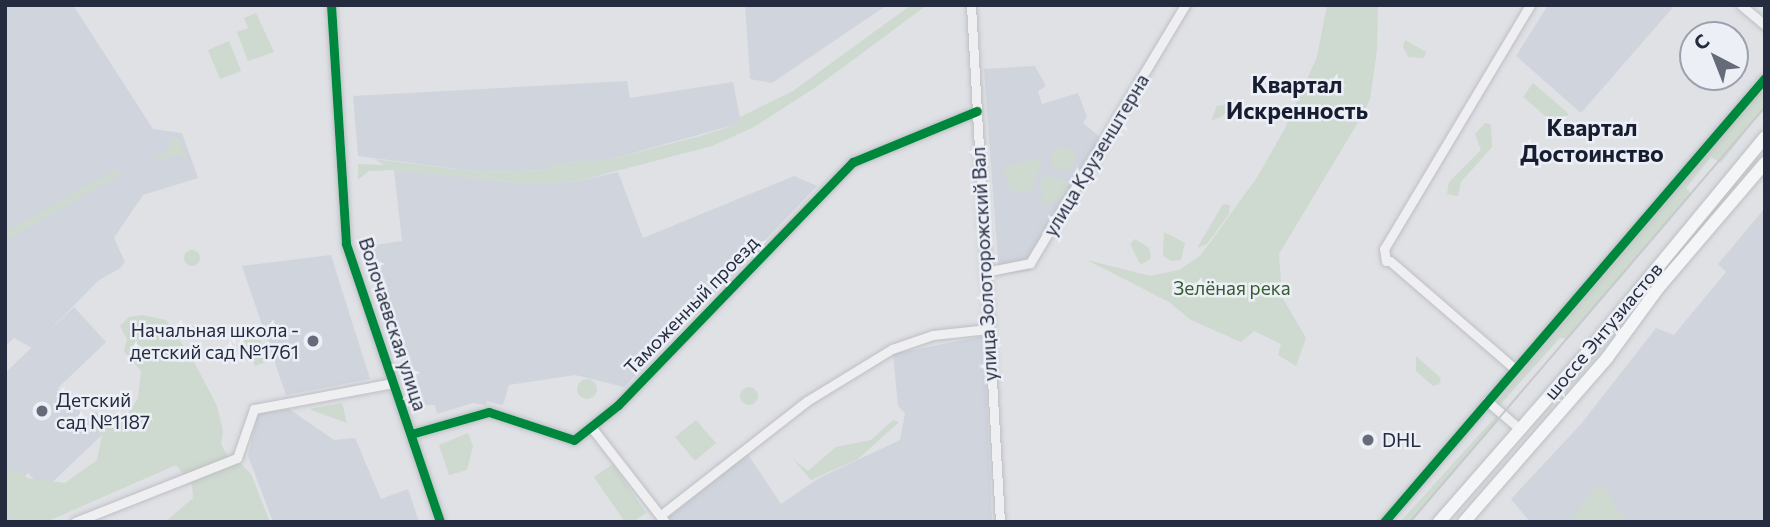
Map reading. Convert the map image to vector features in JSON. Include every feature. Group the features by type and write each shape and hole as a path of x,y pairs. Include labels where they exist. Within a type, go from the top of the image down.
{"main road":[{"name":"шоссе Энтузиастов","path":"1439,522 1765,137"},
{"name":"шоссе Энтузиастов","path":"1464,522 1607,358 1659,287 1765,163"}],"street":[{"name":"Волочаевская улица","path":"331,5 346,244 440,522"},
{"name":"улица Золоторожский Вал","path":"971,5 1000,522"},
{"name":"улица Крузенштерна","path":"985,271 1030,264 1185,5"},
{"path":"1516,369 1388,261 1384,249 1530,5"},
{"path":"1741,5 1765,24"},
{"path":"1384,522 1765,78"},
{"name":"Таможенный проезд","path":"411,433 489,412 562,439 573,440 592,428 853,162 977,111"},
{"path":"592,428 663,519 807,401 892,349 933,335 988,328"},
{"path":"75,522 237,458 254,410 393,383"},
{"path":"1488,401 1520,429"}],"shaded area":[{"path":"5,5 73,5 153,129 182,133 198,178 143,195 114,238 125,262 119,269 99,280 32,348 14,338 5,347"},
{"path":"745,5 887,5 772,83 750,79"},
{"path":"1548,5 1675,5 1581,113 1516,56"},
{"path":"1035,66 1046,86 1038,91 1042,104 1078,93 1087,117 1083,123 1107,143 1030,271 999,275 984,69"},
{"path":"627,81 630,98 733,82 741,123 608,160 552,164 550,170 481,172 358,156 353,96"},
{"path":"394,170 533,184 578,181 618,172 643,238 794,176 817,186 624,387 575,375 509,385 503,405 487,401 486,405 473,403 437,414 435,405 419,405 368,246 402,241"},
{"path":"1765,208 1765,522 1530,522 1511,499 1581,424 1656,328 1674,335 1726,272 1718,264"},
{"name":"Начальная школа - детский сад №1761","path":"331,255 370,379 286,395 242,266"},
{"name":"Детский сад №1187","path":"74,307 106,342 58,388 102,435 44,490 28,473 16,485 5,474 5,373"},
{"path":"984,336 992,522 673,522 669,516 747,453 781,504 819,478 900,440 905,413 898,406 893,354"},
{"path":"289,409 334,440 355,438 381,499 408,489 419,522 273,522 248,456 258,413"}],"green space":[{"path":"911,5 927,5 819,85 754,127 712,146 578,181 533,184 391,170 369,171 358,180 358,164 384,165 374,159 481,172 550,170 551,164 608,160 704,135 740,123 740,117 793,91"},
{"name":"Зелёная река","path":"1327,5 1378,5 1377,50 1370,99 1363,114 1279,254 1282,297 1306,338 1296,366 1278,355 1281,344 1254,331 1241,342 1191,320 1169,302 1087,260 1150,276 1179,270 1201,255 1258,176 1284,130 1317,57"},
{"path":"256,13 274,52 248,61 237,32 248,28 244,18"},
{"path":"1405,40 1426,52 1424,58 1408,57 1403,47"},
{"path":"229,41 241,71 220,79 208,50"},
{"path":"1533,83 1569,114 1557,126 1523,97"},
{"path":"1765,87 1765,106 1721,163 1711,157 1686,188 1692,194 1568,339 1560,338 1498,407 1496,403"},
{"path":"1229,104 1224,115 1211,121 1217,106"},
{"path":"1485,123 1491,124 1492,147 1461,182 1458,196 1447,194 1449,182 1481,150 1475,134"},
{"path":"178,137 189,165 181,155 151,161 170,148 171,138"},
{"path":"1063,147 1074,154 1075,159 1068,170 1063,171 1052,164 1051,159 1058,148"},
{"path":"1042,158 1031,192 1011,191 1003,171 1007,166"},
{"path":"118,168 121,174 5,241 5,233"},
{"path":"1045,176 1067,181 1067,199 1043,205 1040,184"},
{"path":"1223,204 1230,205 1229,214 1207,244 1197,248"},
{"path":"1164,232 1185,243 1181,260 1171,261 1163,256"},
{"path":"1135,239 1149,248 1151,258 1140,264 1130,244"},
{"path":"189,250 195,250 200,258 198,264 189,266 184,261 184,255"},
{"path":"142,315 166,320 193,360 217,406 223,431 221,444 230,461 241,464 251,474 270,522 165,522 193,498 192,485 176,465 46,522 5,522 5,474 17,470 27,478 65,483 97,460 102,435 91,424 95,412 120,417 131,410 138,398 141,371 124,351 127,339 120,326 129,317"},
{"path":"257,331 268,361 255,366 243,337"},
{"path":"1416,356 1441,378 1439,384 1433,386 1416,371"},
{"path":"587,379 594,382 597,389 594,396 587,399 580,396 577,389 580,382"},
{"path":"745,387 753,387 758,396 756,403 745,405 740,400 740,392"},
{"path":"342,403 347,423 309,409"},
{"path":"1498,414 1501,418 1411,522 1400,522"},
{"path":"696,420 716,443 695,461 675,437"},
{"path":"893,420 899,422 858,459 811,480 793,459 808,471 836,447 871,440"},
{"path":"468,433 473,446 467,470 449,475 439,445"},
{"path":"613,464 646,513 633,522 625,522 594,477"},
{"path":"1597,486 1603,487 1626,522 1569,522"}],"tram line":[{"path":"333,5 349,243 443,522"},
{"path":"1410,522 1765,107"}],"cycle path":[{"path":"331,5 346,244 440,522"},
{"path":"1384,522 1765,78"},
{"path":"411,434 489,412 574,440 618,405 853,162 977,111"}],"place":[{"name":"Начальная школа - детский сад №1761","path":"313,341"},
{"name":"Детский сад №1187","path":"42,411"},
{"name":"DHL","path":"1368,440"}],"district":[{"name":"Квартал Искренность","path":"1297,97"},
{"name":"Квартал Достоинство","path":"1592,140"}]}
